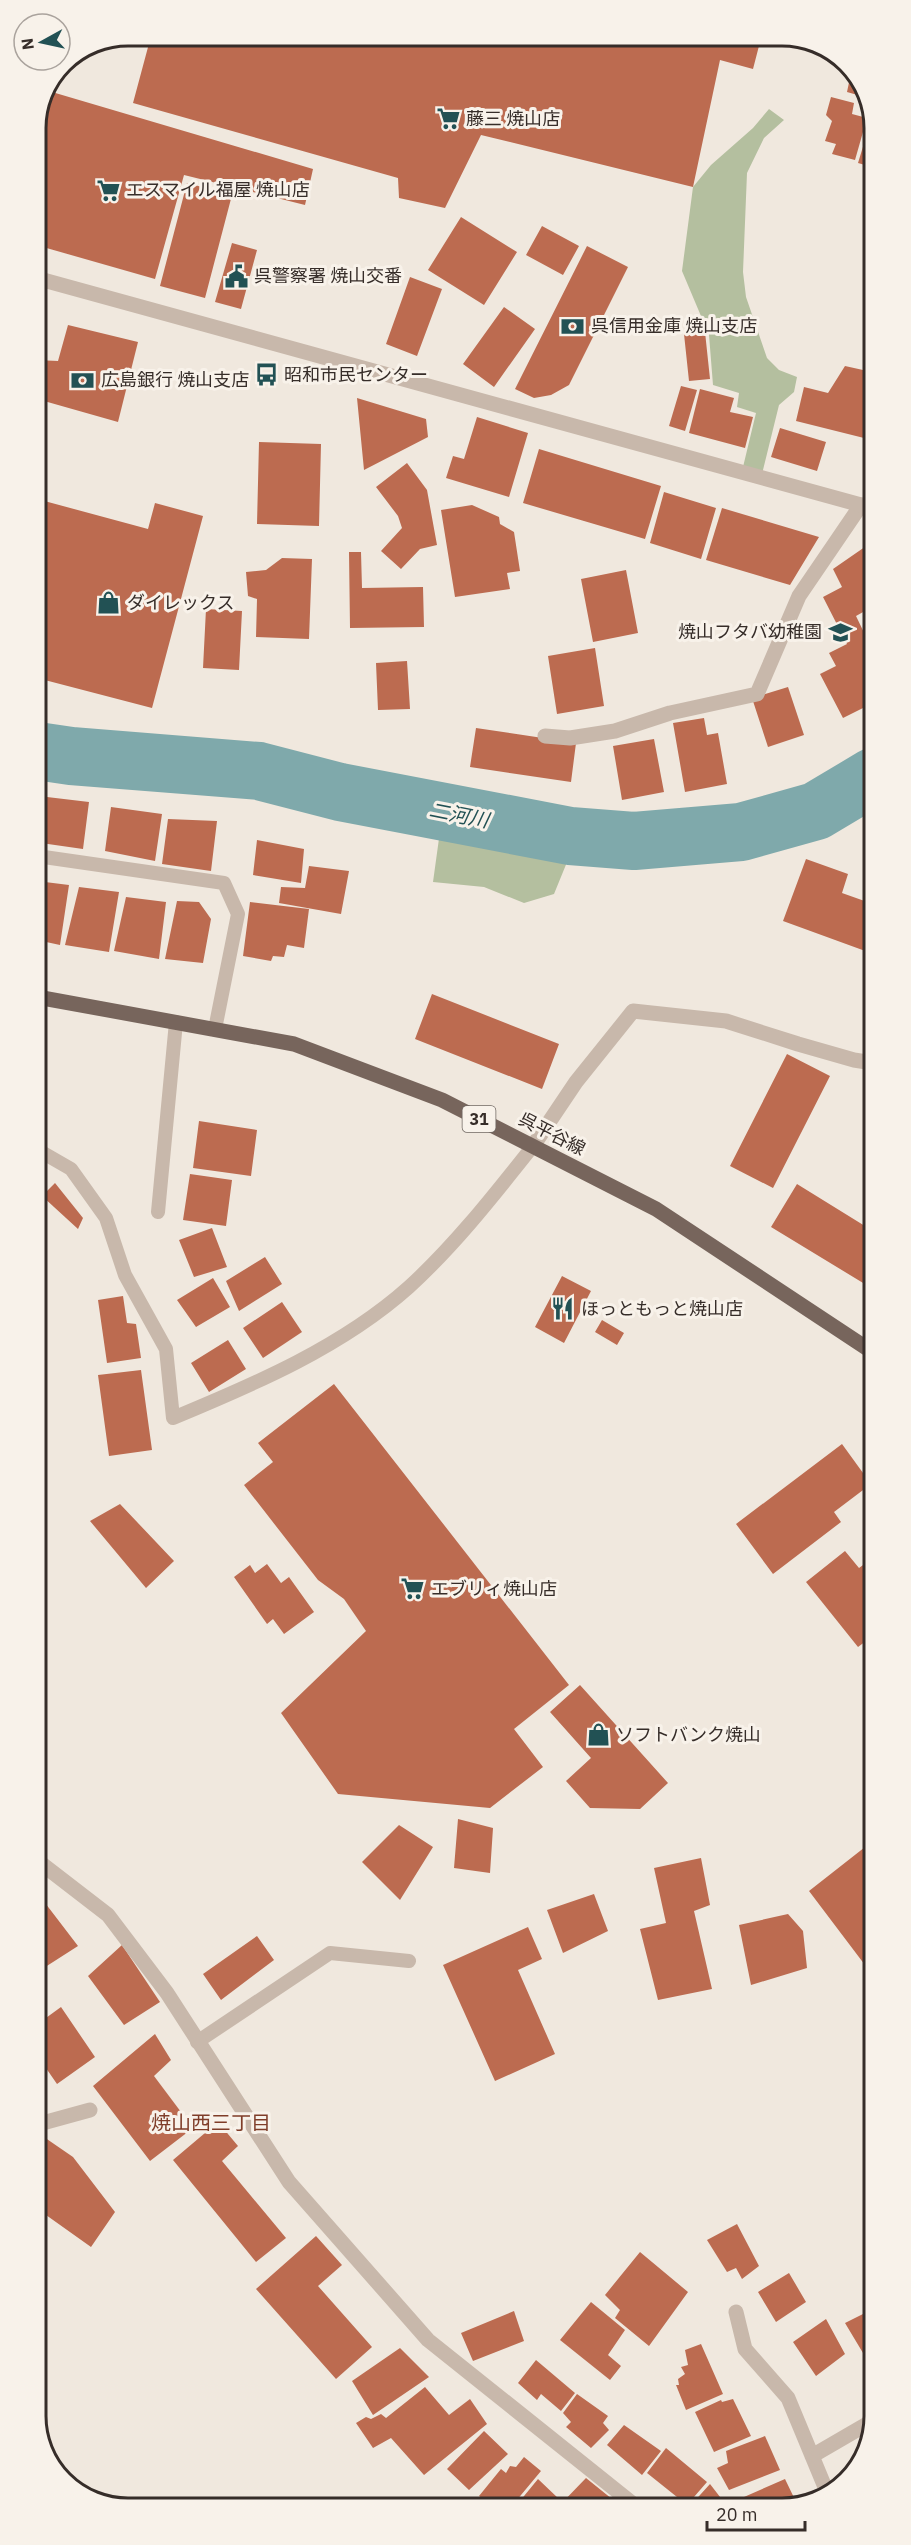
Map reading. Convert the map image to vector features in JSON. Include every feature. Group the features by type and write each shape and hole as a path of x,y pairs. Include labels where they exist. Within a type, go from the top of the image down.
{"main road":[{"name":"呉平谷線","path":"47,999 215,1029 304,1048 442,1100 656,1209 864,1347"}],"street":[{"path":"47,281 864,506"},
{"path":"545,736 570,738 615,731 670,713 758,694 799,596 864,511"},
{"path":"533,1146 576,1082 633,1011 726,1021 864,1061"},
{"path":"46,1867 108,1915 167,1993 289,2182 428,2340 627,2498"},
{"path":"46,2122 90,2110"},
{"path":"736,2312 746,2349 788,2398 825,2487"},
{"path":"812,2456 863,2426"}],"lane":[{"path":"47,857 224,883 238,914 215,1029"},
{"path":"158,1212 176,1022"},
{"path":"47,1155 71,1169 106,1218 125,1275 166,1349 173,1418 244,1389 303,1359 358,1324 408,1288 470,1225 533,1146"},
{"path":"197,2042 330,1953 409,1961"}],"green space":[{"path":"769,109 784,120 764,138 747,173 743,272 746,297 767,358 779,370 797,377 794,392 779,405 762,474 743,467 756,413 737,407 739,393 713,385 709,335 682,271 693,187 711,165 753,128"},
{"path":"441,824 574,845 554,894 524,903 484,887 433,882"}],"building":[{"name":"藤三 焼山店","path":"148,46 759,47 753,69 720,60 693,187 481,135 445,208 399,198 398,178 133,103"},
{"path":"849,81 857,95 847,92"},
{"name":"エスマイル福屋 焼山店","path":"55,93 313,169 305,205 184,175 155,279 47,248 47,123 49,107"},
{"path":"831,97 854,103 852,114 864,117 864,128 855,160 832,154 836,144 825,141 832,121 826,115"},
{"path":"864,143 864,165 858,163"},
{"path":"187,183 232,195 205,298 160,286"},
{"path":"461,217 517,252 484,305 428,270"},
{"path":"542,226 579,246 563,275 526,255"},
{"name":"呉警察署 焼山交番","path":"232,243 257,250 241,309 215,302"},
{"name":"呉信用金庫 焼山支店","path":"587,246 628,267 569,385 551,395 534,398 515,389"},
{"path":"410,277 442,289 417,356 386,344"},
{"path":"504,307 535,329 494,387 463,364"},
{"name":"広島銀行 焼山支店","path":"68,325 138,342 118,422 47,402 47,360 58,361"},
{"path":"705,332 710,379 689,381 684,334"},
{"path":"845,366 864,370 864,438 796,421 804,387 828,393"},
{"path":"681,386 697,390 685,431 669,426"},
{"path":"700,389 734,398 730,412 753,417 745,448 689,433"},
{"path":"357,398 426,419 428,437 364,470"},
{"path":"477,417 528,433 509,497 446,478 453,456 464,459"},
{"path":"780,428 826,442 817,471 771,457"},
{"path":"259,442 321,444 319,526 257,524"},
{"path":"539,449 661,486 645,539 523,503"},
{"path":"407,463 427,490 437,545 420,549 401,569 381,551 402,528 398,516 376,487"},
{"path":"664,492 716,508 701,559 650,543"},
{"name":"ダイレックス","path":"47,502 148,529 155,503 203,516 152,708 47,681"},
{"path":"472,505 499,517 500,524 514,532 520,571 507,573 510,589 455,597 441,510"},
{"path":"722,508 819,537 790,585 706,560"},
{"path":"864,548 864,612 856,616 864,633 864,708 843,718 820,674 836,666 829,653 847,644 823,597 842,587 833,569"},
{"path":"349,552 361,552 362,588 423,587 424,627 350,628"},
{"path":"282,558 312,559 309,639 256,637 257,599 248,596 246,572 266,570"},
{"path":"626,570 638,633 593,642 581,579"},
{"path":"206,609 242,611 239,670 203,668"},
{"path":"595,648 604,706 557,714 548,656"},
{"path":"407,661 410,709 378,710 376,663"},
{"path":"788,687 804,735 768,747 752,698"},
{"path":"704,718 707,735 718,733 727,784 685,792 673,723"},
{"path":"476,728 576,743 571,782 470,767"},
{"path":"654,739 664,792 622,800 613,746"},
{"path":"47,797 89,802 83,849 47,844"},
{"path":"111,807 162,814 155,861 105,851"},
{"path":"168,819 217,821 211,871 162,864"},
{"path":"257,840 304,849 301,883 253,875"},
{"path":"806,859 848,874 842,893 864,901 864,951 783,921"},
{"path":"309,866 349,871 341,914 279,903 281,887 305,888"},
{"path":"47,882 69,885 60,945 47,942"},
{"path":"79,887 119,892 109,952 65,945"},
{"path":"126,897 166,902 159,959 114,951"},
{"path":"177,901 199,902 211,919 203,963 165,959"},
{"path":"250,902 309,909 304,948 287,945 284,957 273,956 271,961 243,956"},
{"path":"432,994 559,1044 542,1089 415,1039"},
{"path":"787,1054 830,1076 773,1188 730,1166"},
{"path":"199,1121 257,1130 251,1176 193,1168"},
{"path":"190,1174 232,1180 226,1226 183,1220"},
{"path":"55,1183 83,1218 78,1229 47,1200 47,1191"},
{"path":"797,1184 864,1225 864,1284 771,1227"},
{"path":"212,1228 227,1267 194,1277 179,1240"},
{"path":"265,1257 282,1284 239,1311 226,1281"},
{"name":"ほっともっと焼山店","path":"562,1276 591,1291 564,1343 535,1327"},
{"path":"213,1278 230,1307 196,1327 177,1300"},
{"path":"123,1296 127,1323 136,1324 141,1358 107,1363 98,1300"},
{"path":"282,1302 302,1332 263,1358 243,1328"},
{"path":"602,1320 624,1333 617,1345 595,1332"},
{"path":"228,1340 246,1369 209,1392 191,1363"},
{"path":"141,1370 152,1450 109,1456 98,1375"},
{"name":"エブリィ焼山店","path":"334,1384 569,1685 514,1729 543,1767 490,1808 338,1794 281,1713 366,1631 344,1599 318,1580 244,1485 273,1462 258,1443"},
{"path":"842,1444 864,1474 864,1489 834,1512 841,1522 773,1574 736,1524"},
{"path":"120,1504 174,1561 146,1588 90,1521"},
{"path":"845,1551 859,1568 864,1564 864,1642 858,1647 806,1582"},
{"path":"267,1564 281,1583 289,1577 314,1612 284,1634 273,1619 267,1624 234,1577 250,1565 255,1573"},
{"name":"ソフトバンク焼山","path":"580,1685 668,1783 640,1809 590,1808 566,1781 591,1758 550,1712"},
{"path":"458,1819 493,1828 490,1873 454,1868"},
{"path":"399,1825 433,1847 400,1900 362,1862"},
{"path":"864,1848 864,1964 809,1891"},
{"path":"701,1858 710,1905 694,1911 712,1989 658,2000 640,1929 666,1923 654,1868"},
{"path":"594,1894 608,1931 563,1953 547,1910"},
{"path":"46,1904 78,1946 46,1966"},
{"path":"788,1914 803,1931 807,1968 751,1985 739,1925"},
{"path":"528,1927 542,1959 518,1970 555,2054 495,2081 443,1965"},
{"path":"257,1936 274,1960 221,2000 203,1974"},
{"path":"122,1945 160,2002 124,2025 88,1976"},
{"path":"61,2007 95,2057 57,2084 46,2068 46,2018"},
{"path":"155,2034 171,2060 154,2076 193,2128 150,2161 93,2086"},
{"path":"218,2122 238,2146 222,2161 286,2238 256,2262 173,2160"},
{"path":"46,2139 73,2157 115,2212 91,2247 46,2215"},
{"path":"737,2224 759,2266 742,2279 736,2268 727,2272 707,2240"},
{"path":"316,2236 342,2265 318,2286 372,2347 336,2379 256,2289"},
{"path":"640,2252 688,2292 649,2346 615,2318 620,2310 605,2295"},
{"path":"789,2273 806,2302 776,2322 758,2292"},
{"path":"591,2302 625,2330 608,2355 621,2366 610,2380 560,2340"},
{"path":"514,2311 524,2341 473,2361 461,2333"},
{"path":"864,2314 864,2355 845,2323"},
{"path":"826,2319 845,2354 816,2376 793,2342"},
{"path":"701,2344 723,2394 686,2410 676,2385 679,2385 678,2379 685,2374 681,2367 688,2365 685,2350"},
{"path":"400,2348 429,2377 373,2415 352,2381"},
{"path":"536,2360 575,2393 561,2411 541,2394 537,2400 518,2383"},
{"path":"425,2387 449,2415 470,2399 487,2424 424,2475 391,2438 373,2448 356,2423 366,2417 371,2419 381,2414 386,2418"},
{"path":"577,2394 608,2416 603,2423 609,2430 591,2448 566,2427 571,2422 563,2413"},
{"path":"733,2399 751,2436 714,2452 695,2412 721,2400 722,2402"},
{"path":"624,2425 661,2451 642,2475 607,2445"},
{"path":"484,2431 508,2454 469,2490 447,2469"},
{"path":"765,2436 780,2470 729,2490 717,2468 728,2463 726,2451"},
{"path":"666,2448 707,2482 693,2498 678,2498 647,2473"},
{"path":"524,2457 541,2471 518,2498 482,2498 479,2496 501,2469 506,2473 510,2466 516,2467"},
{"path":"586,2478 611,2498 567,2498"},
{"path":"538,2479 558,2498 522,2498"},
{"path":"785,2479 794,2498 744,2498"},
{"path":"710,2484 721,2498 697,2498"}],"waterway":[{"name":"二河川","path":"47,752 259,771 340,792 570,836 634,841 741,832 816,811 864,782"}],"place":[{"name":"藤三 焼山店","path":"448,119"},
{"name":"エスマイル福屋 焼山店","path":"108,190"},
{"name":"呉警察署 焼山交番","path":"236,276"},
{"name":"呉信用金庫 焼山支店","path":"573,326"},
{"name":"昭和市民センター","path":"266,375"},
{"name":"広島銀行 焼山支店","path":"83,380"},
{"name":"ダイレックス","path":"109,603"},
{"name":"焼山フタバ幼稚園","path":"840,632"},
{"name":"ほっともっと焼山店","path":"563,1309"},
{"name":"エブリィ焼山店","path":"413,1589"},
{"name":"ソフトバンク焼山","path":"598,1735"}],"district":[{"name":"焼山西三丁目","path":"211,2123"}]}
